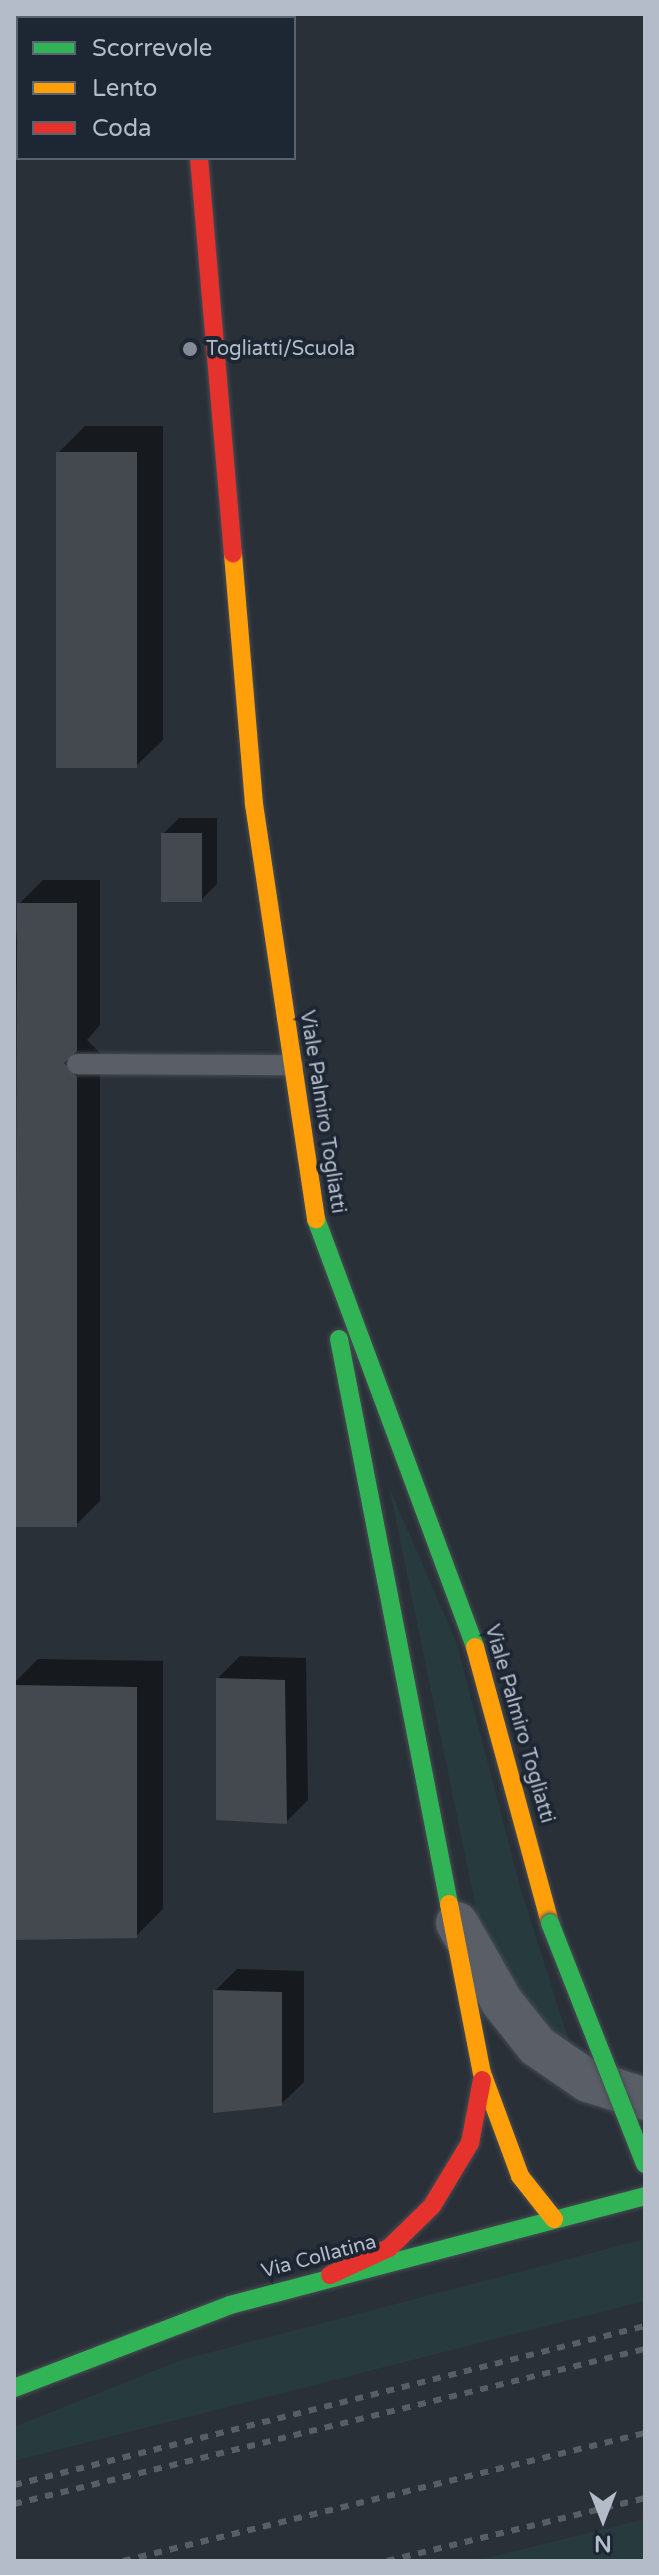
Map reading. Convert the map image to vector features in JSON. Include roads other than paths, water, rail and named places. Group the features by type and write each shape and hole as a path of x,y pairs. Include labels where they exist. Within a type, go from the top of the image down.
{"main road":[{"name":"Viale Palmiro Togliatti","path":"199,160 254,804 316,1222 471,1633 550,1923 645,2164"},
{"path":"316,1222 482,2073 520,2176 554,2219"},
{"path":"330,2275 389,2248 432,2206 470,2143 482,2073"},
{"name":"Via Collatina","path":"14,2388 185,2319 330,2275 645,2196"}],"street":[{"path":"449,1908 502,2002 537,2046 588,2081 645,2099"}],"lane":[{"path":"77,1064 293,1065"}],"railway":[{"path":"14,2485 645,2326"},
{"path":"14,2504 645,2349"},
{"path":"123,2561 645,2433"},
{"path":"387,2561 645,2498"}],"place":[{"name":"Togliatti/Scuola","path":"190,349"}]}
